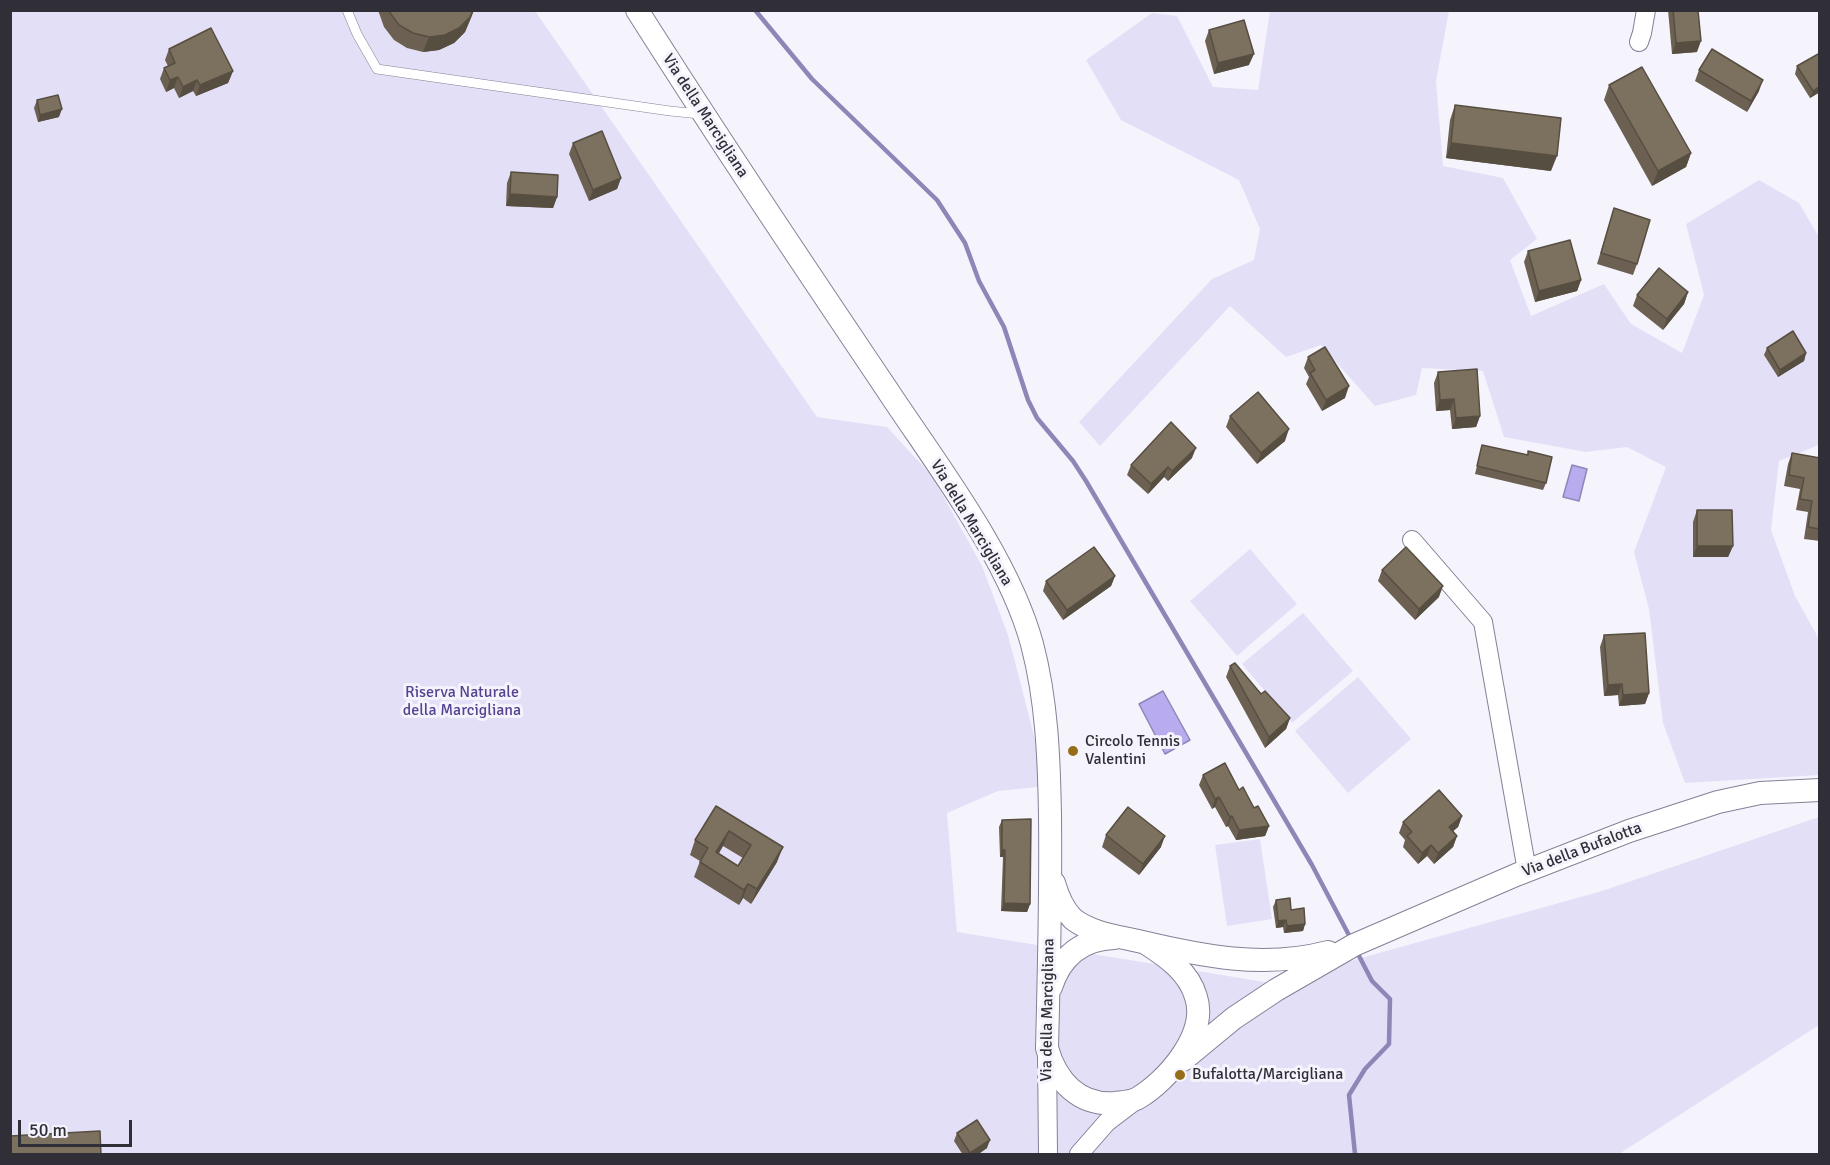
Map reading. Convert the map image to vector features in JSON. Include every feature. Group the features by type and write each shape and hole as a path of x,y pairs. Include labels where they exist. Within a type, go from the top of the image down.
{"street":[{"name":"Via della Marcigliana","path":"637,10 702,114 964,505 1016,599 1032,647 1044,705 1048,750 1050,867 1048,1155"},
{"path":"1639,42 1646,10"},
{"path":"1412,540 1483,622 1527,871"},
{"name":"Via della Bufalotta","path":"1175,1067 1234,1018 1276,990 1354,945 1527,871 1629,831 1728,799 1760,793 1820,790"},
{"name":"Via della Bufalotta","path":"1050,867 1057,893 1068,913 1079,923 1121,938 1216,957 1264,961 1309,956 1354,945"},
{"path":"1048,997 1058,970 1070,953 1102,938 1121,938"},
{"path":"1079,1155 1107,1122 1175,1067 1194,1031 1197,1019 1197,999 1188,981 1176,966 1147,944"},
{"path":"1047,1048 1058,1075 1072,1091 1082,1097 1106,1104 1136,1099"}],"lane":[{"path":"347,10 357,34 377,69 702,114"}],"green space":[{"name":"Riserva Naturale della Marcigliana","path":"11,11 535,11 817,417 887,427 932,476 982,566 1008,635 1038,751 1038,787 998,791 947,813 957,932 1271,983 1602,891 1819,817 1819,1025 1619,1154 11,1154"},
{"path":"1270,11 1449,11 1436,81 1443,166 1503,178 1537,239 1510,260 1531,316 1604,284 1631,324 1682,353 1704,295 1686,224 1759,180 1799,203 1819,237 1819,445 1779,461 1771,530 1795,596 1819,639 1819,775 1685,783 1663,723 1649,609 1634,552 1666,467 1627,447 1586,452 1504,437 1483,371 1422,368 1416,395 1375,406 1321,345 1286,357 1230,306 1100,446 1079,422 1212,279 1254,260 1260,229 1239,180 1121,120 1086,60 1152,13 1177,16 1213,87 1258,90"},
{"path":"1250,549 1297,604 1237,656 1190,601"},
{"path":"1303,613 1353,671 1292,723 1242,664"},
{"path":"1358,677 1411,739 1348,793 1295,731"},
{"path":"1260,839 1272,919 1227,926 1215,845"}],"shaded area":[{"path":"1572,465 1587,469 1579,501 1563,497"},
{"path":"1163,691 1190,740 1165,754 1139,704"}],"building":[{"path":"388,10 473,10 470,17 459,28 445,35 429,37 413,33 399,25"},
{"path":"1673,10 1698,10 1701,41 1676,43"},
{"path":"1244,20 1254,54 1218,63 1209,30"},
{"path":"211,28 233,71 200,85 197,80 183,87 178,77 170,80 164,68 175,63 169,49"},
{"path":"1712,49 1763,80 1751,101 1699,70"},
{"path":"1820,53 1820,86 1813,91 1797,66"},
{"path":"1642,67 1691,153 1658,171 1609,85"},
{"path":"58,95 62,109 40,115 37,100"},
{"path":"1455,105 1561,118 1557,156 1451,143"},
{"path":"602,131 621,178 593,190 573,143"},
{"path":"511,172 558,175 557,197 510,194"},
{"path":"1614,208 1650,220 1637,264 1601,253"},
{"path":"1570,240 1581,280 1539,291 1528,251"},
{"path":"1659,268 1688,292 1667,319 1637,295"},
{"path":"1793,331 1806,353 1780,370 1767,348"},
{"path":"1325,347 1349,386 1326,400 1310,373 1315,370 1308,357"},
{"path":"1477,369 1480,416 1456,418 1454,399 1440,400 1438,372"},
{"path":"1258,392 1289,429 1261,453 1230,416"},
{"path":"1171,422 1196,448 1172,471 1168,467 1151,484 1131,465"},
{"path":"1482,445 1528,455 1528,451 1552,457 1546,483 1477,466"},
{"path":"1792,453 1820,458 1820,529 1808,527 1812,501 1800,499 1804,478 1789,475"},
{"path":"1697,510 1732,510 1733,546 1697,546"},
{"path":"1094,547 1115,576 1067,610 1046,581"},
{"path":"1406,547 1443,586 1419,609 1382,570"},
{"path":"1645,633 1649,693 1623,695 1622,684 1608,685 1604,635"},
{"path":"1235,663 1261,694 1265,691 1290,718 1269,737 1230,666"},
{"path":"1225,763 1239,790 1243,787 1254,808 1258,806 1269,826 1239,830 1219,797 1215,799 1203,775"},
{"path":"1439,790 1462,816 1449,827 1457,836 1438,853 1431,845 1422,853 1407,836 1412,832 1403,822"},
{"path":"716,806 783,847 757,889 748,884 744,890 700,862 708,848 695,840","holes":["729,831 751,845 738,866 716,852"]},
{"path":"1128,807 1165,836 1143,864 1106,835"},
{"path":"1031,819 1030,904 1004,903 1005,850 1002,850 1002,820"},
{"path":"1290,898 1291,910 1304,908 1305,924 1287,926 1286,920 1278,921 1276,900"},
{"path":"977,1120 990,1140 970,1153 957,1133"},
{"path":"100,1131 101,1155 10,1155 10,1136"}],"waterway":[{"path":"755,10 812,79 937,200 965,243 979,281 1004,327 1028,400 1037,418 1073,461 1086,481 1312,865 1351,939"},
{"path":"1355,1154 1349,1095 1365,1069 1389,1044 1390,999 1372,981 1357,952"}],"place":[{"name":"Circolo Tennis Valentini","path":"1073,751"},
{"name":"Bufalotta/Marcigliana","path":"1180,1075"}]}
